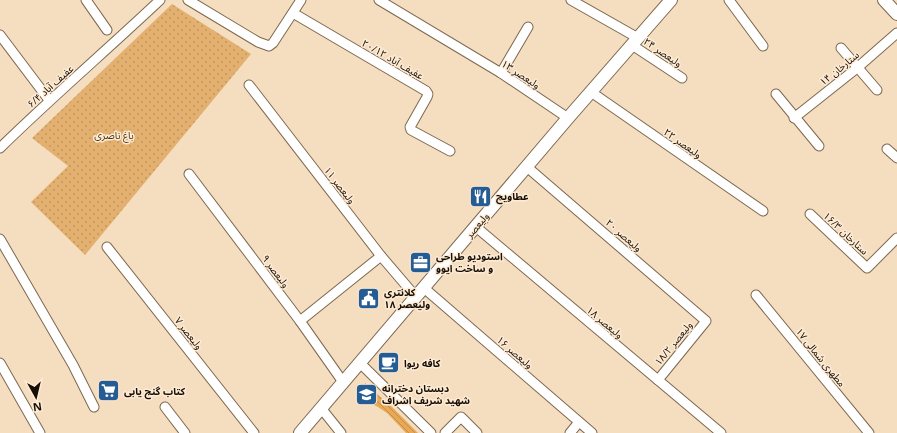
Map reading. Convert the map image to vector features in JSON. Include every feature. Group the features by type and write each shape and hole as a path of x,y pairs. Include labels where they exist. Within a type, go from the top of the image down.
{"main road":[{"name":"ولیعصر","path":"300,433 568,118 671,0"},
{"path":"884,0 897,14"}],"street":[{"path":"86,0 107,30"},
{"name":"عفیف آباد ۶/۴","path":"0,148 49,100 116,42 160,0"},
{"path":"188,0 258,42 268,46 273,43 301,0"},
{"name":"۱۳ ولیعصر","path":"379,0 501,73 568,118"},
{"name":"۲۴ ولیعصر","path":"571,0 635,41 682,78"},
{"path":"729,0 763,46"},
{"name":"عفیف آباد ۲۰/۱۲","path":"293,13 426,91 428,94 427,98 410,126 411,130 450,151"},
{"path":"501,73 528,27"},
{"name":"۱۴ ستارخان","path":"794,118 857,68 897,33"},
{"path":"0,35 49,100"},
{"path":"841,48 877,90"},
{"name":"۱۱ ولیعصر","path":"249,85 381,256 420,292"},
{"name":"۲۲ ولیعصر","path":"591,92 763,211"},
{"path":"776,94 794,118 819,146"},
{"path":"887,149 897,158"},
{"name":"۲۰ ولیعصر","path":"527,167 706,321"},
{"name":"۹ ولیعصر","path":"189,174 300,321 343,382"},
{"name":"۱۶/۳ ستارخان","path":"810,214 867,268 897,238"},
{"name":"۱۸ ولیعصر","path":"476,227 721,433"},
{"path":"0,239 73,365 94,407"},
{"name":"۷ ولیعصر","path":"107,247 254,433"},
{"path":"300,321 381,256"},
{"name":"۱۶ ولیعصر","path":"420,292 592,433"},
{"name":"۱۷ مطهری شمالی","path":"756,295 869,433"},
{"name":"۱۸/۲ ولیعصر","path":"658,380 706,321"},
{"path":"0,363 40,433"},
{"path":"360,363 431,433"},
{"path":"166,407 185,433"},
{"path":"321,408 341,433"},
{"path":"445,433 461,417 477,433"},
{"path":"570,433 579,422"}],"green space":[{"name":"باغ ناصری","path":"172,4 251,54 85,255 31,202 68,166 32,138"}],"building":[{"path":"365,383 418,433 406,433 387,413 358,394"}],"place":[{"name":"عطاویچ","path":"480,196"},
{"name":"استودیو طراحی و ساخت ایوو","path":"420,262"},
{"name":"کلانتری ۱۸ ولیعصر","path":"369,298"},
{"name":"کافه ریوا","path":"389,363"},
{"name":"کتاب گنج یابی","path":"109,391"},
{"name":"دبستان دخترانه شهید شریف اشراف","path":"366,394"}]}
